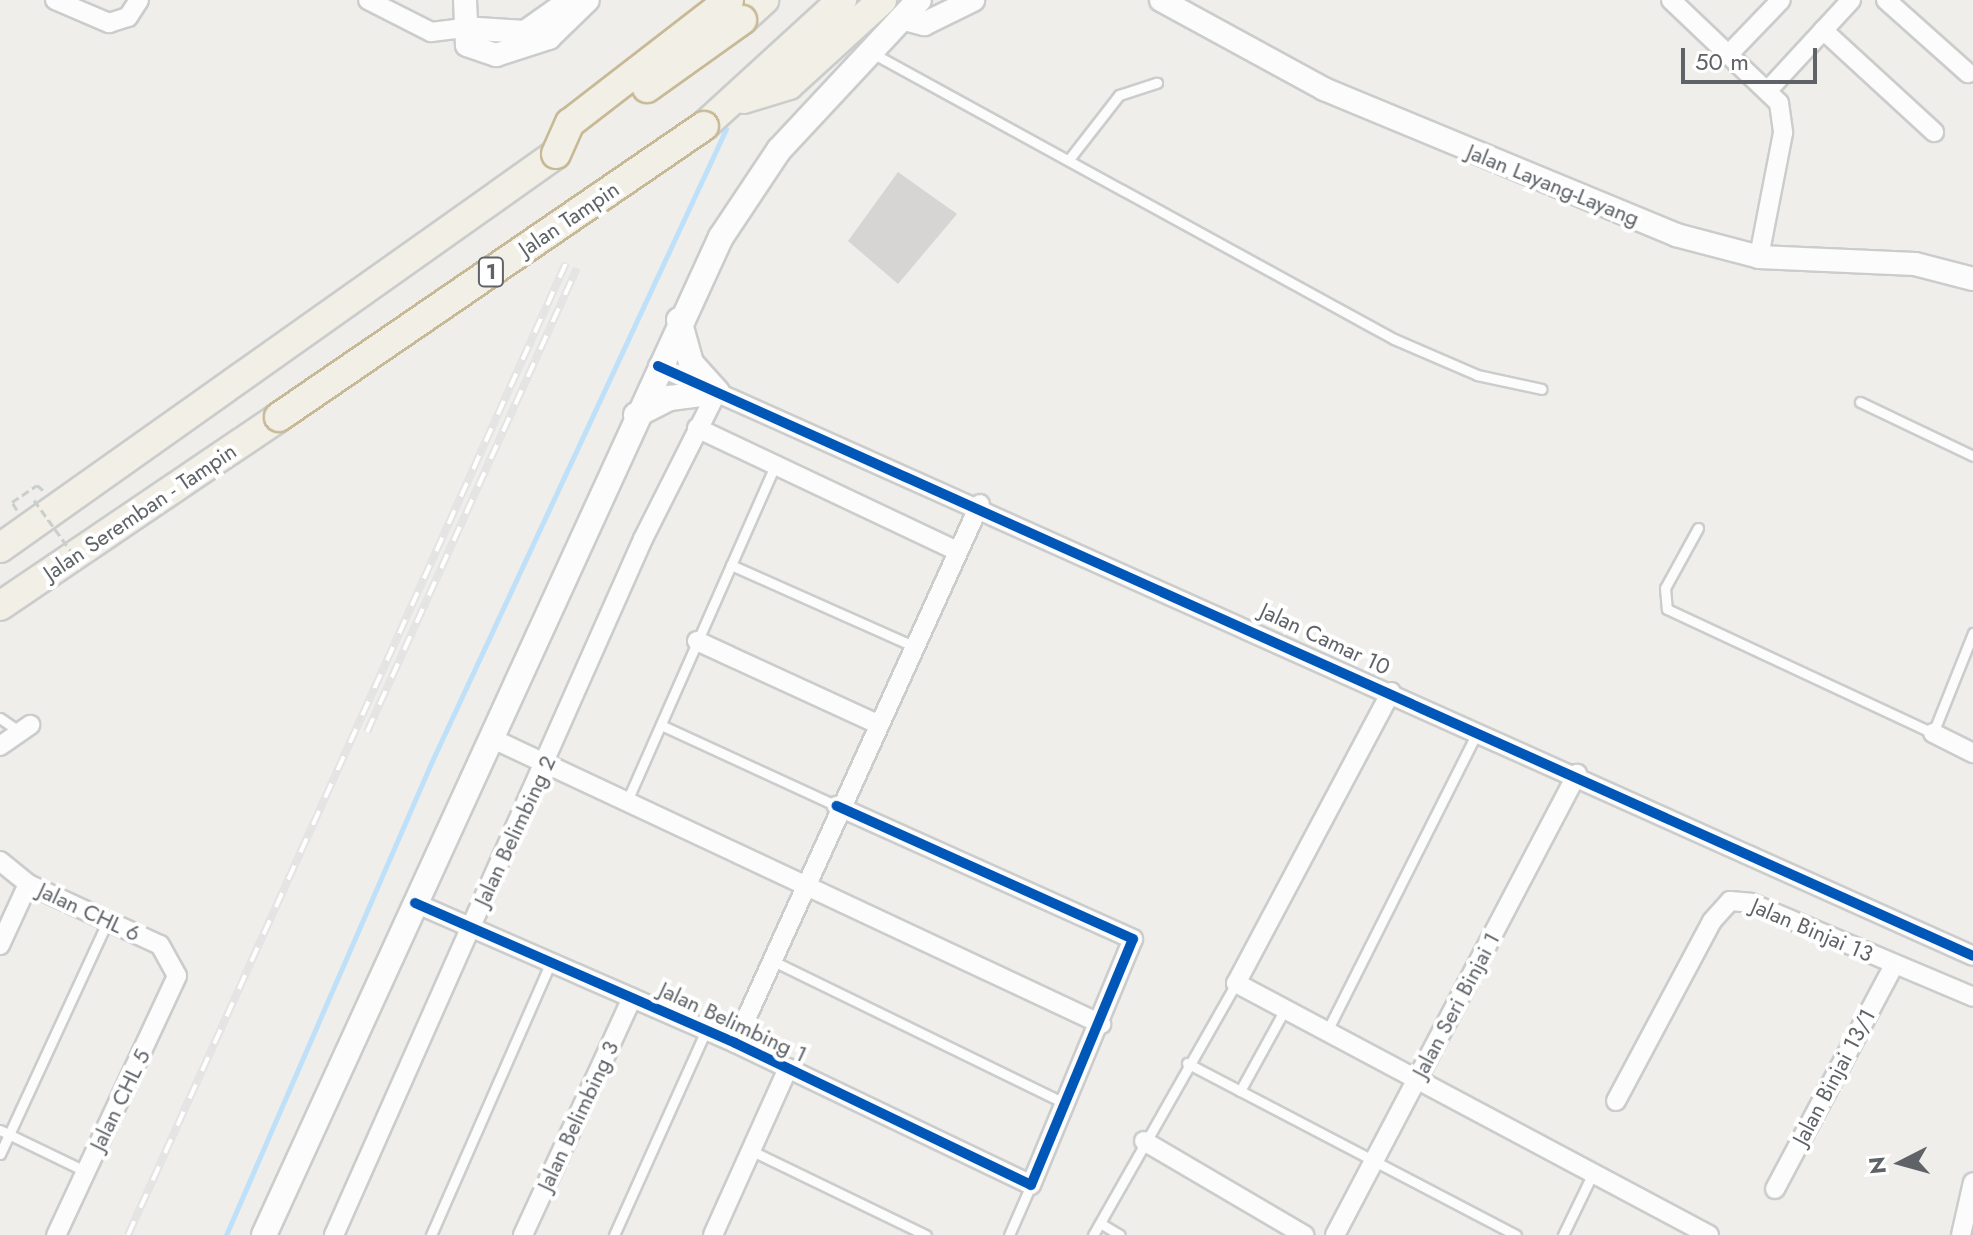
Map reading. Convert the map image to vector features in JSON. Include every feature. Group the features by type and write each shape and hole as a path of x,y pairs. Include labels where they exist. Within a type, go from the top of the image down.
{"highway":[{"path":"0,548 252,375 556,154 570,123 736,10 764,0"},
{"name":"Jalan Tampin","path":"279,417 704,126 739,100 842,0"},
{"path":"739,100 789,85 882,0"},
{"name":"Jalan Seremban - Tampin","path":"0,606 279,417"}],"main road":[{"path":"264,1235 679,320 721,237 779,150 874,54 912,9"},
{"path":"679,320 691,363 717,392"},
{"path":"636,415 670,398 717,392"}],"street":[{"path":"55,0 109,23 128,17 139,0"},
{"path":"368,0 431,32 462,28 525,32 570,0"},
{"path":"465,0 462,28 475,50 518,50 549,38 588,0"},
{"path":"912,9 924,24 973,0"},
{"name":"Jalan Layang-Layang","path":"1163,0 1338,95 1648,224 1759,257 1915,264 1973,279"},
{"path":"1728,55 1781,0"},
{"path":"1769,89 1851,0"},
{"path":"1886,0 1968,73"},
{"path":"1682,4 1728,55 1769,89 1783,133 1759,257"},
{"path":"1823,30 1934,132"},
{"name":"Jalan Camar 10","path":"658,366 980,504 1577,774 1861,912 1973,956"},
{"name":"Jalan Belimbing 2","path":"334,1235 470,927 547,764 697,428 717,392"},
{"path":"697,428 957,551"},
{"path":"735,1043 837,806 980,504"},
{"path":"697,641 875,723"},
{"path":"1391,692 1236,983 1709,1235"},
{"path":"0,746 25,729"},
{"path":"1933,733 1973,753"},
{"path":"491,738 1101,1024"},
{"name":"Jalan Seri Binjai 1","path":"1335,1235 1577,774"},
{"path":"837,806 1129,933 1133,949 1031,1185"},
{"name":"Jalan CHL 6","path":"0,861 28,884 109,918 160,945 175,963"},
{"path":"0,945 28,884"},
{"name":"Jalan Binjai 13","path":"1616,1101 1712,921 1730,901 1751,903 1973,997"},
{"name":"Jalan Belimbing 1","path":"415,903 735,1043 1031,1185"},
{"name":"Jalan CHL 5","path":"56,1235 174,990 175,963"},
{"name":"Jalan Binjai 13/1","path":"1775,1189 1894,965"},
{"name":"Jalan Belimbing 3","path":"523,1235 632,998"},
{"path":"713,1235 788,1068"},
{"path":"1144,1141 1304,1235"},
{"path":"1961,1235 1973,1182"}],"lane":[{"path":"874,54 1070,158 1394,339 1477,375 1542,389"},
{"path":"1070,158 1119,95 1157,83"},
{"path":"1860,402 1973,456"},
{"path":"627,801 775,465"},
{"path":"1698,528 1665,588 1667,609 1933,733 1973,633"},
{"path":"731,565 911,645"},
{"path":"0,718 25,729"},
{"path":"661,725 837,806"},
{"path":"1327,1031 1479,730"},
{"path":"0,1154 4,1132 109,918"},
{"path":"771,960 1066,1104"},
{"path":"431,1235 551,962"},
{"path":"1093,1235 1187,1063 1236,983"},
{"path":"1240,1091 1285,1009"},
{"path":"614,1235 706,1030"},
{"path":"1187,1063 1516,1235"},
{"path":"4,1132 85,1171"},
{"path":"752,1151 926,1235"},
{"path":"1563,1235 1593,1173"},
{"path":"1009,1235 1031,1185"},
{"path":"1100,1223 1120,1235"}],"path":[{"path":"37,485 12,502 18,510 34,500 83,568"}],"building":[{"path":"898,172 957,214 898,284 848,241"}],"waterway":[{"path":"226,1235 432,761 726,129"}],"railway":[{"path":"128,1235 566,263"},
{"path":"367,732 577,268"}],"cycle path":[{"path":"658,366 1973,956"},
{"path":"415,903 735,1043 1031,1185 1133,939 837,806"}]}
